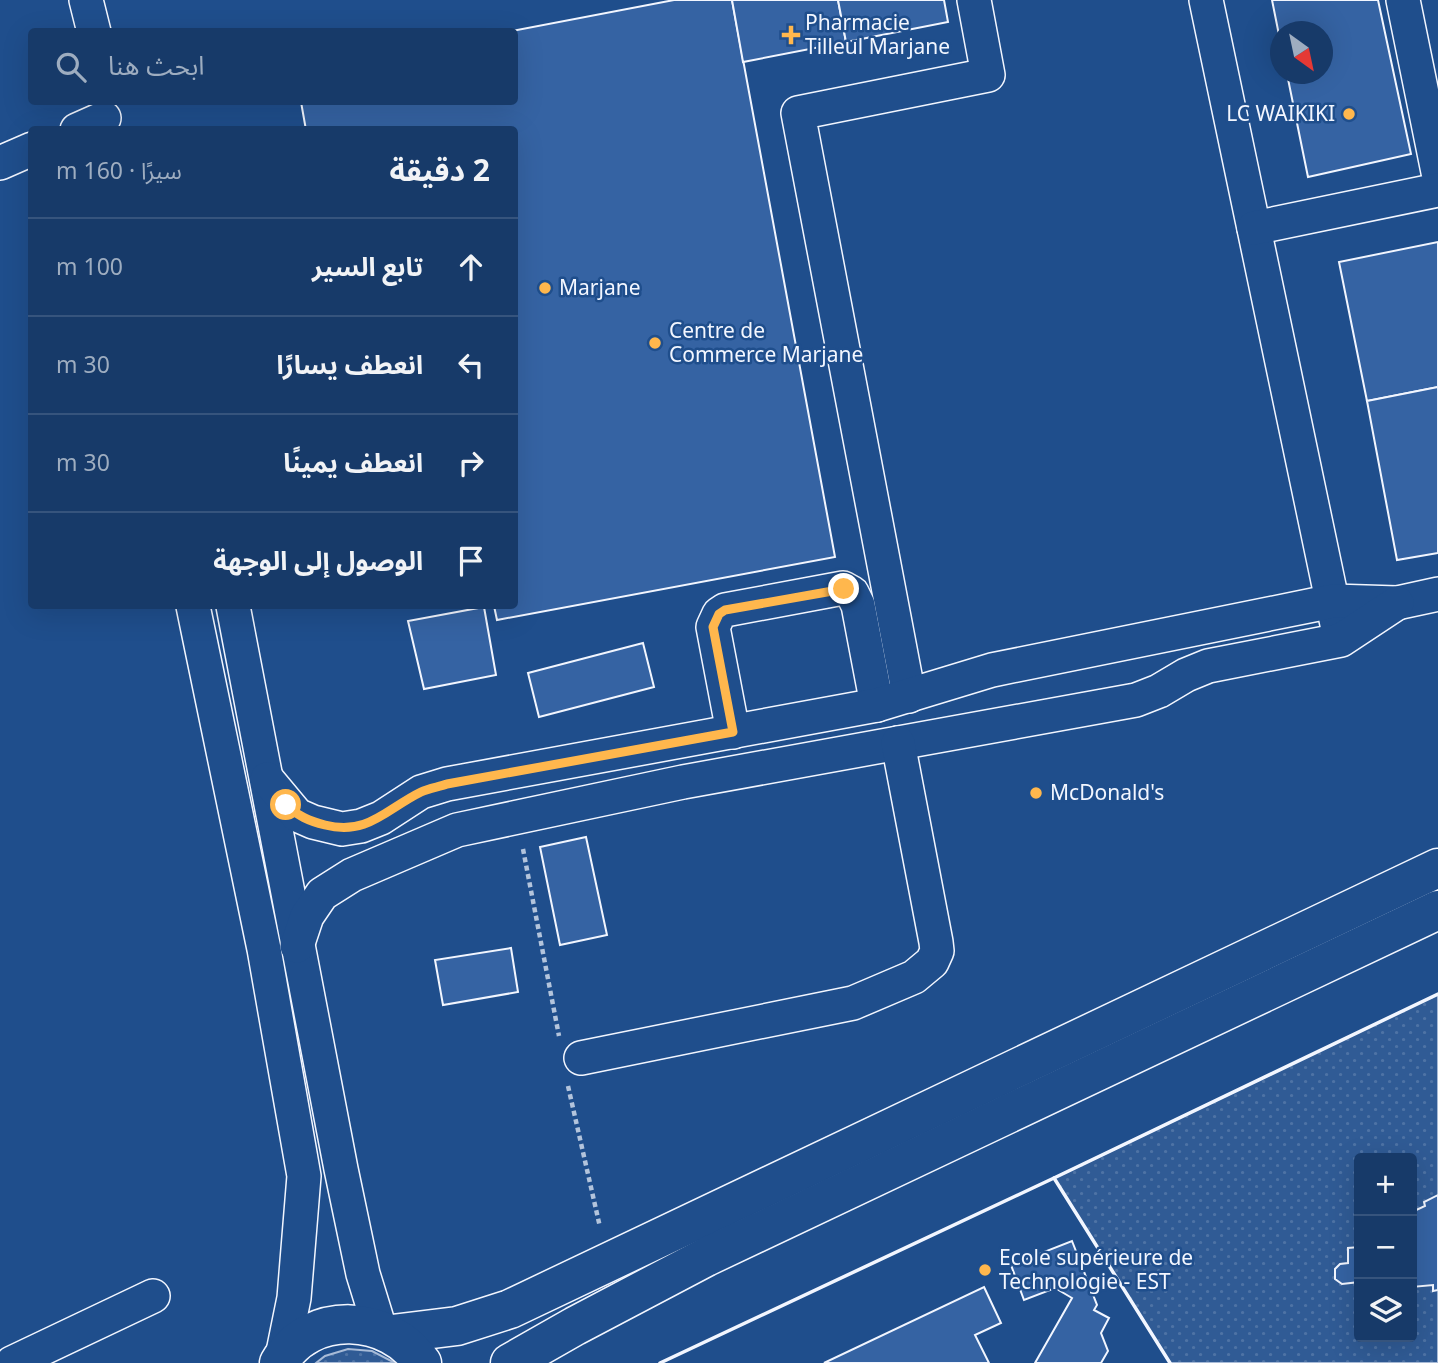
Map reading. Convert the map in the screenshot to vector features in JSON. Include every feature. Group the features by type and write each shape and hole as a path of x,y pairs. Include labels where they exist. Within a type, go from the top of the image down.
{"highway":[{"path":"281,1360 302,1339 326,1327 354,1323 386,1331 457,1326 510,1309 1438,868"},
{"path":"510,1363 706,1257 1438,910"},
{"path":"386,1331 414,1351 422,1363"}],"street":[{"path":"86,0 94,28"},
{"path":"95,28 98,0"},
{"path":"909,696 798,113 988,75 974,0"},
{"path":"1206,0 1341,640"},
{"path":"1403,0 1438,172"},
{"path":"0,163 28,151"},
{"path":"1254,228 1438,190"},
{"path":"733,732 713,627 719,614 725,610 844,589 852,593 858,605 877,705"},
{"path":"268,779 297,815 342,829 361,826 380,818 421,792 474,779 877,705 992,670 1332,601 1397,603 1438,594"},
{"path":"297,946 307,916 322,894 352,875 457,830 606,797 1136,700 1160,691 1186,675 1208,666 1341,640 1397,603"},
{"path":"194,609 264,949 304,1176 294,1298 281,1360"},
{"path":"234,609 268,779 297,946 363,1274 386,1331"},
{"path":"581,1058 853,1003 915,977 932,962 937,951 936,942 898,743"},
{"path":"597,757 606,797"},
{"path":"474,779 482,825"},
{"path":"12,1363 153,1296"}],"shaded area":[{"path":"1438,994 1438,1363 1170,1363 1054,1178"},
{"path":"348,1349 372,1351 395,1363 316,1363 325,1356"}],"building":[{"name":"Centre de Commerce Marjane","path":"674,0 732,0 835,557 497,620 495,609 518,609 518,126 305,126 302,105 518,105 518,30"},
{"path":"732,0 838,0 846,42 743,62"},
{"path":"838,0 944,0 948,22 846,42"},
{"name":"LC WAIKIKI","path":"1272,0 1378,0 1411,154 1308,177 1289,84 1333,84 1333,21 1276,21"},
{"path":"1438,242 1438,387 1367,401 1339,262"},
{"path":"1438,387 1438,553 1397,560 1367,401"},
{"path":"484,609 496,675 424,689 408,621"},
{"path":"643,643 654,687 539,717 528,673"},
{"path":"586,837 607,935 560,945 540,847"},
{"path":"511,948 518,992 443,1005 435,960"},
{"path":"1438,1195 1438,1290 1433,1291 1433,1285 1417,1287 1417,1210 1425,1206 1424,1202"},
{"path":"1072,1241 1097,1305 1094,1310 1109,1318 1101,1333 1108,1351 1101,1363 1035,1363 1072,1298 1055,1288 1024,1300 1011,1265"},
{"path":"1354,1247 1354,1283 1342,1284 1335,1279 1335,1269 1340,1264 1348,1263 1348,1248"},
{"path":"984,1287 1001,1323 975,1335 989,1363 824,1363"}],"wall":[{"path":"1054,1178 1438,994"},
{"path":"660,1363 1054,1178 1170,1363"}],"place":[{"name":"Pharmacie Tilleul Marjane","path":"791,35"},
{"name":"LC WAIKIKI","path":"1349,114"},
{"name":"Marjane","path":"545,288"},
{"name":"Centre de Commerce Marjane","path":"655,343"},
{"name":"McDonald's","path":"1036,793"},
{"name":"Ecole supérieure de Technologie - EST","path":"985,1270"}],"route":[{"path":"286,805 297,815 313,822 342,829 361,826 380,818 421,792 447,784 733,732 713,627 719,614 725,610 844,589"}]}
